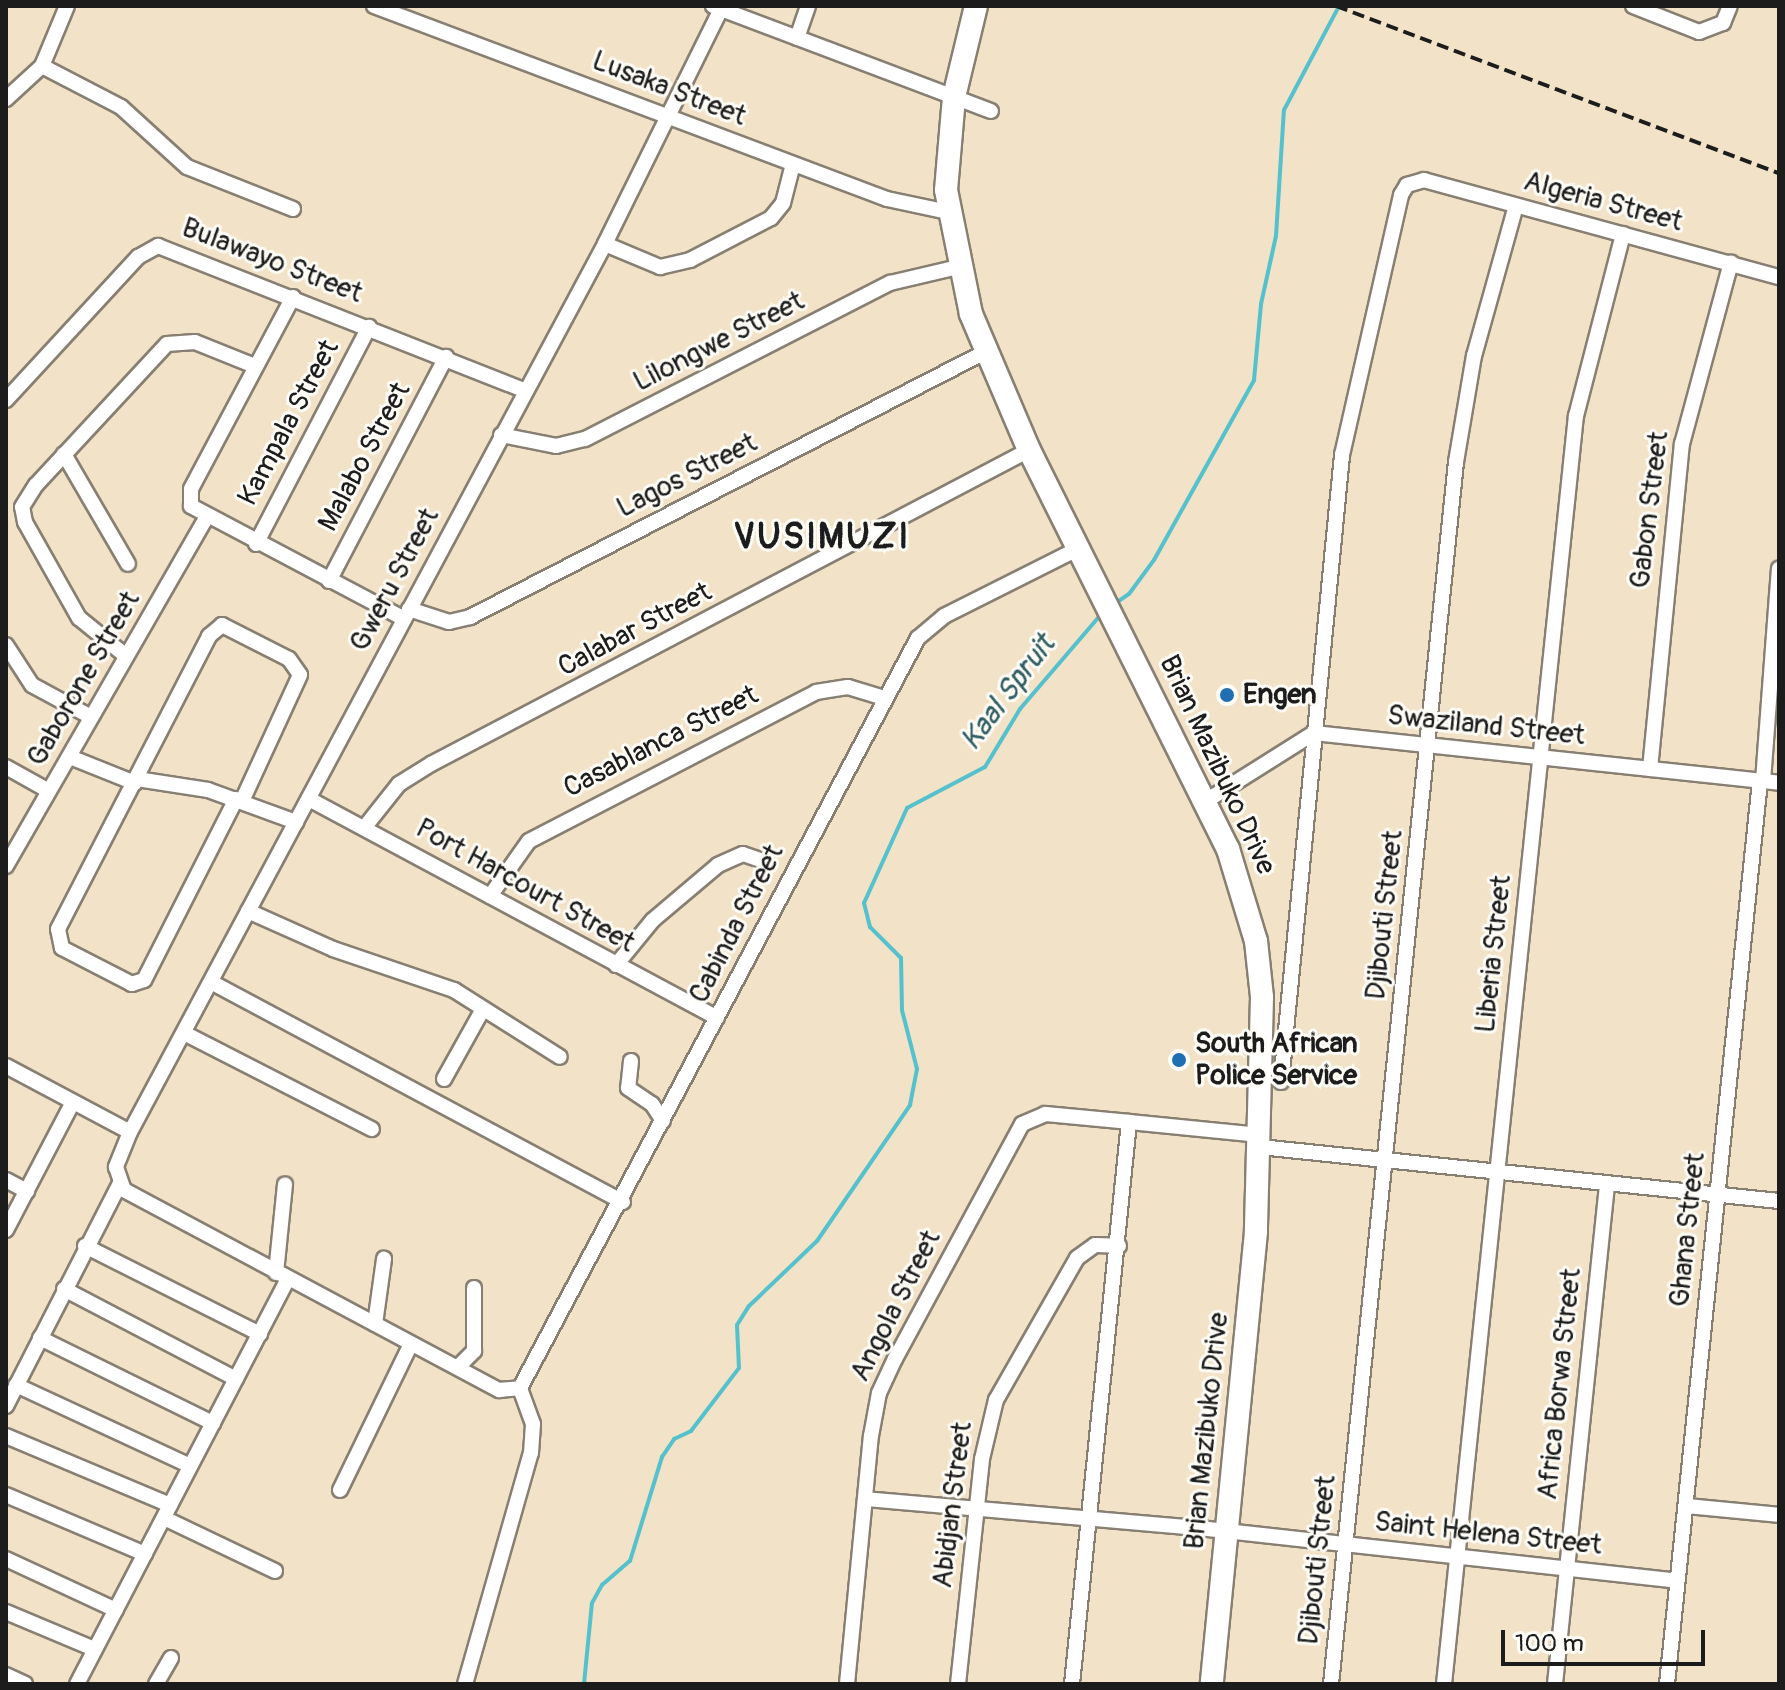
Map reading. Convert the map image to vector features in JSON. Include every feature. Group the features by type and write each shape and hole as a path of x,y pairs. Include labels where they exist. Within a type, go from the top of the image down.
{"street":[{"path":"6,99 42,66 67,6"},
{"name":"Lusaka Street","path":"374,6 887,199 948,212"},
{"path":"797,38 808,6"},
{"name":"Brian Mazibuko Drive","path":"976,6 954,97 948,212 958,267 985,352 1029,450 1206,801 1239,874 1256,941 1262,997 1260,1141 1212,1684"},
{"path":"1633,6 1699,32 1723,23 1730,6"},
{"path":"717,8 991,111"},
{"name":"Gweru Street","path":"6,1406 118,1179 130,1132 524,390 605,244 669,115 717,8"},
{"path":"42,66 121,107 187,167 293,209"},
{"path":"605,244 652,266 690,260 771,218 783,203 793,164"},
{"name":"Algeria Street","path":"1314,733 1347,424 1396,208 1414,181 1779,277"},
{"name":"Djibouti Street","path":"1331,1684 1464,406 1516,206"},
{"name":"Liberia Street","path":"1444,1684 1576,416 1623,234"},
{"name":"Bulawayo Street","path":"6,400 152,247 174,248 524,390"},
{"name":"Gabon Street","path":"1650,769 1682,444 1731,262"},
{"name":"Lilongwe Street","path":"501,435 556,446 585,439 890,283 958,267"},
{"path":"206,518 191,506 189,495 293,297"},
{"name":"Kampala Street","path":"256,544 369,327"},
{"path":"126,656 79,618 25,522 22,507 30,492 167,344 195,342 255,366"},
{"name":"Lagos Street","path":"206,518 329,581 406,614 449,622 470,617 985,352"},
{"name":"Malabo Street","path":"329,581 446,357"},
{"name":"Calabar Street","path":"364,828 399,784 431,764 1029,450"},
{"path":"64,454 128,564"},
{"name":"Gaborone Street","path":"7,864 206,518"},
{"name":"Cabinda Street","path":"515,1390 623,1202 883,698 929,626 1079,548"},
{"name":"Ghana Street","path":"1667,1684 1762,781 1779,569"},
{"path":"228,625 294,662 300,675 148,976 137,985 67,953 57,939 136,781 209,636 228,625"},
{"path":"6,645 32,685 91,717"},
{"name":"Casablanca Street","path":"490,896 519,849 539,834 816,692 848,687 883,698"},
{"path":"1206,801 1314,733"},
{"path":"1281,1082 1314,733"},
{"name":"Swaziland Street","path":"1314,733 1779,783"},
{"path":"70,757 136,781 239,800 296,822"},
{"path":"6,767 49,791"},
{"name":"Port Harcourt Street","path":"309,799 717,1018"},
{"path":"616,965 653,920 718,865 743,854 766,862"},
{"path":"248,911 333,949 454,990 560,1057"},
{"path":"211,982 623,1202"},
{"path":"444,1079 483,1009"},
{"path":"184,1033 372,1129"},
{"path":"631,1061 628,1088 652,1104 663,1121"},
{"path":"6,1066 130,1132"},
{"path":"6,1230 73,1102"},
{"name":"Angola Street","path":"847,1684 874,1412 885,1378 1017,1131 1045,1114 1129,1122 1385,1163 1779,1201"},
{"path":"1072,1684 1119,1246 1129,1122"},
{"path":"118,1179 139,1202 411,1344 515,1390 533,1424 531,1453 465,1684"},
{"path":"6,1180 27,1191"},
{"path":"77,1684 188,1465 260,1334 282,1276 285,1184"},
{"name":"Africa Borwa Street","path":"1555,1684 1607,1185"},
{"name":"Abidjan Street","path":"958,1684 989,1419 1005,1381 1082,1252 1095,1245 1119,1246"},
{"path":"85,1246 260,1334"},
{"path":"375,1324 384,1259"},
{"path":"458,1367 474,1351 474,1288"},
{"path":"64,1289 236,1379"},
{"path":"40,1338 213,1423"},
{"path":"340,1490 411,1344"},
{"path":"16,1385 188,1465"},
{"path":"6,1436 167,1511 275,1571"},
{"path":"6,1495 145,1554"},
{"name":"Saint Helena Street","path":"865,1499 1227,1531 1677,1581"},
{"path":"1686,1506 1779,1515"},
{"path":"6,1559 116,1610"},
{"path":"6,1612 94,1649"},
{"path":"156,1684 171,1658"},
{"path":"6,1675 25,1684"}],"waterway":[{"name":"Kaal Spruit","path":"1113,605 1129,594 1154,560 1254,380 1261,304 1276,236 1284,110 1338,8"},
{"name":"Kaal Spruit","path":"584,1684 592,1603 602,1585 630,1561 662,1457 674,1439 691,1431 739,1368 737,1325 749,1306 817,1241 910,1105 917,1069 902,1010 901,958 870,927 864,903 907,808 985,767 1020,709 1103,612"}],"railway":[{"path":"1336,6 1779,173"}],"place":[{"name":"Engen","path":"1227,695"},
{"name":"South African Police Service","path":"1179,1060"}],"district":[{"name":"VUSIMUZI","path":"822,537"}]}
